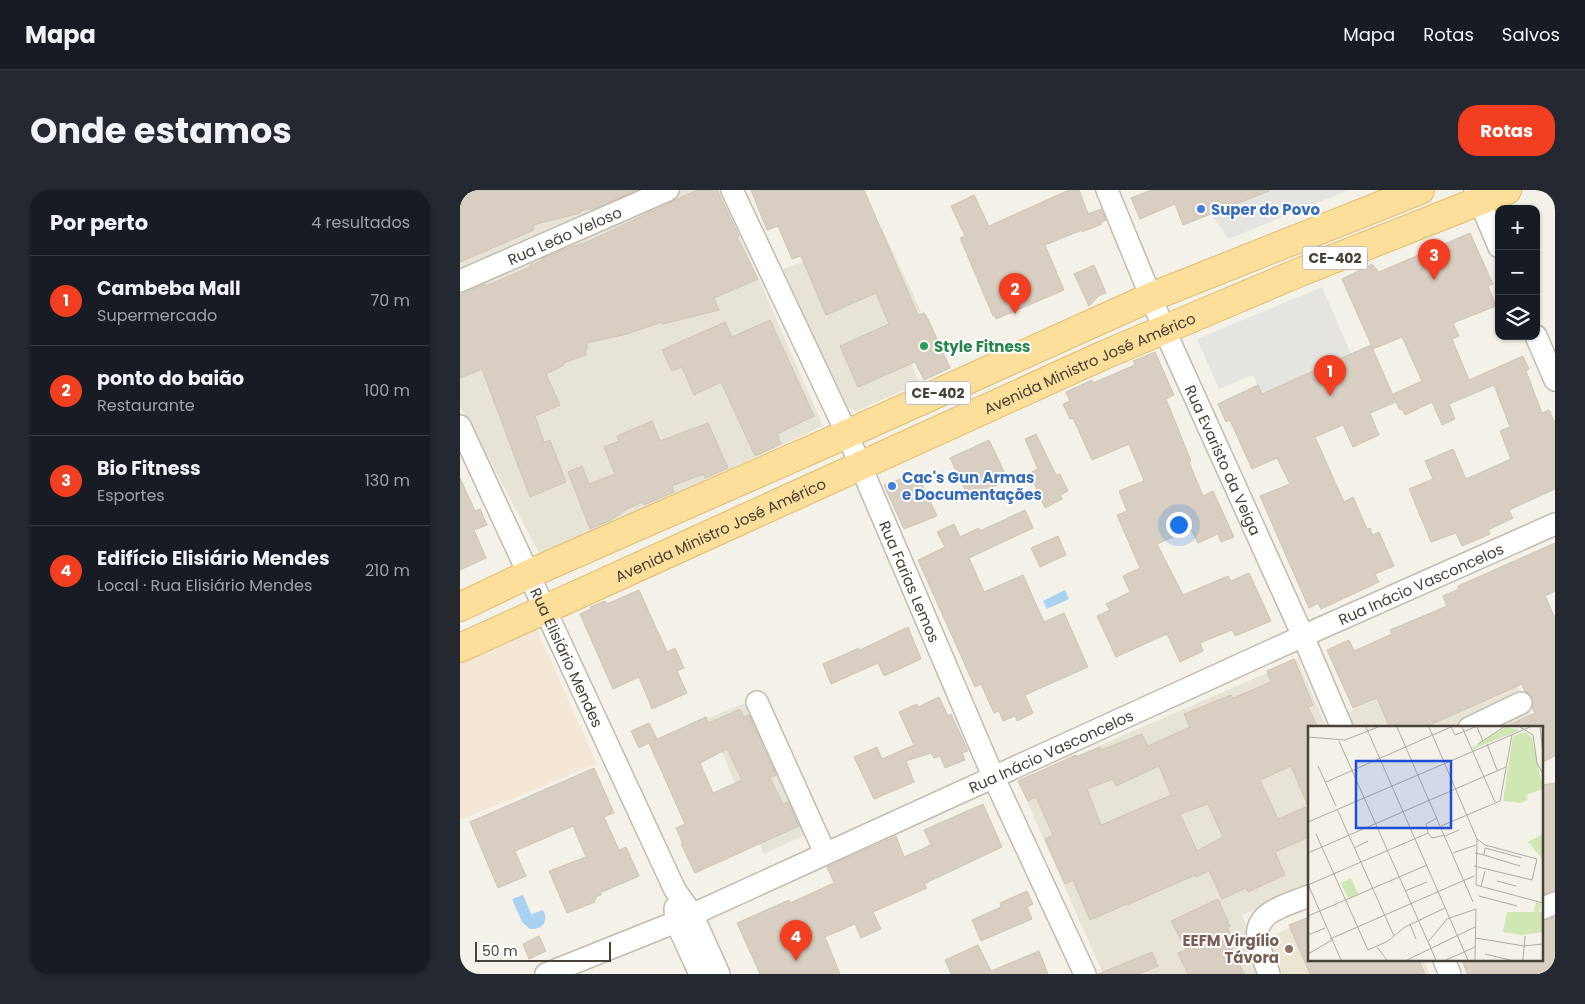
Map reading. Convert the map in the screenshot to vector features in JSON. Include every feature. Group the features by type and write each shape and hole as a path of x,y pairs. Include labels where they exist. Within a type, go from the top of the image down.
{"main road":[{"name":"CE-402","path":"460,607 529,574 847,434 1150,297 1420,190"},
{"name":"Avenida Ministro José Américo","path":"460,648 1104,355 1477,196 1507,190"},
{"path":"1241,261 1255,291"}],"street":[{"name":"Rua Leão Veloso","path":"460,281 668,190"},
{"name":"Rua Farias Lemos","path":"732,190 847,434 993,776 1085,974"},
{"name":"Rua Evaristo da Veiga","path":"1107,190 1150,297 1303,636 1341,726"},
{"path":"1477,196 1495,238"},
{"path":"1538,340 1555,380"},
{"name":"Rua Elisiário Mendes","path":"460,426 675,890 700,974"},
{"name":"Rua Inácio Vasconcelos","path":"546,974 684,918 993,776 1555,524"},
{"path":"757,702 824,854"},
{"path":"1473,726 1521,703"},
{"path":"1268,974 1258,939 1258,926 1266,914 1308,896"},
{"path":"1542,908 1555,902"},
{"name":"Rua Elisiário Mendes","path":"684,918 719,974"},
{"path":"1445,962 1450,974"}],"shaded area":[{"path":"460,190 720,190 823,426 541,556 460,406"},
{"path":"1271,190 1349,190 1228,239 1211,214"},
{"path":"882,228 921,312 895,322 919,383 857,411 844,406 782,270"},
{"path":"1322,287 1353,358 1262,396 1253,375 1219,389 1197,339"},
{"path":"535,625 597,764 460,820 460,659"},
{"path":"1496,641 1536,726 1352,726 1347,713"},
{"path":"1297,660 1326,726 1308,726 1308,886 1242,915 1268,974 1103,974 1018,781"},
{"path":"758,698 818,829 764,854 708,718"},
{"name":"EEFM Virgílio Távora","path":"1308,919 1308,962 1425,962 1429,974 1282,974 1265,939"}],"water":[{"path":"1065,590 1069,599 1047,609 1043,601"},
{"path":"523,895 533,918 532,914 543,910 545,914 544,924 538,928 530,929 522,922 512,899"}],"building":[{"path":"460,190 637,190 596,208 533,225 534,230 460,262"},
{"path":"697,190 717,190 739,236 737,237 758,279 714,298 719,310 663,324 662,322 627,334 587,343 586,355 563,363 564,365 546,374 560,405 535,416 544,442 550,440 566,482 530,497 482,369 460,378 460,295 530,267 530,265 542,261 541,259 585,243"},
{"path":"751,190 864,190 918,315 924,313 928,319 950,368 924,380 915,362 858,387 840,346 889,324 876,293 826,315 801,256 792,259 778,226 767,230"},
{"path":"1069,190 1079,190 1088,214 1101,209 1106,220 1101,222 1102,224 1045,245 1064,290 996,319 993,316 960,238 965,236 951,206 974,195 989,226"},
{"name":"Super do Povo","path":"1151,190 1269,191 1183,225 1175,204 1140,219 1131,198"},
{"path":"1470,233 1493,284 1488,286 1495,306 1453,323 1459,336 1452,339 1469,380 1523,356 1529,369 1526,371 1542,413 1549,410 1555,423 1555,489 1509,510 1513,518 1488,530 1490,534 1462,546 1456,533 1431,542 1409,489 1433,479 1425,461 1453,449 1466,479 1511,459 1500,431 1510,427 1494,385 1449,404 1455,419 1442,425 1432,402 1405,415 1396,402 1370,413 1379,435 1353,447 1343,425 1315,437 1344,502 1353,497 1367,529 1370,528 1372,535 1379,532 1394,566 1375,574 1379,582 1321,609 1318,603 1309,608 1260,496 1290,484 1277,458 1252,469 1230,420 1226,422 1218,404 1258,385 1262,394 1371,345 1395,400 1393,394 1422,381 1402,337 1373,349 1342,279 1372,264 1379,272"},
{"path":"1094,265 1106,293 1100,295 1089,306 1074,274"},
{"path":"770,320 814,416 777,434 781,444 755,456 721,382 694,395 682,367 672,371 662,350 725,322 732,337"},
{"path":"1155,352 1174,395 1166,399 1203,496 1213,491 1234,537 1221,542 1218,534 1198,543 1192,531 1190,532 1189,530 1157,544 1183,595 1228,576 1231,581 1249,573 1271,621 1235,636 1232,630 1200,643 1203,651 1180,662 1167,634 1116,657 1097,616 1110,610 1106,604 1130,592 1123,576 1140,568 1117,515 1127,511 1119,491 1144,481 1129,444 1092,460 1073,418 1070,419 1063,404 1070,401 1066,392 1092,380 1093,383 1135,365 1133,361"},
{"path":"652,421 660,441 708,423 728,468 705,478 703,474 672,486 674,492 644,505 643,502 627,509 611,520 590,529 568,472 582,466 589,484 615,474 604,447 619,441 617,436"},
{"path":"1036,434 1056,475 1060,474 1068,491 1060,495 1062,499 1045,508 1030,473 1038,469 1025,439"},
{"path":"989,440 1008,480 969,498 950,458"},
{"path":"917,473 937,516 904,529 884,485"},
{"path":"460,478 475,511 480,509 487,525 474,530 486,558 460,570"},
{"path":"1025,510 1033,528 969,558 984,592 1023,575 1044,622 1064,613 1088,667 1025,695 1033,713 1017,721 1015,716 1003,721 999,711 994,713 981,684 975,687 918,560 945,547 937,532 954,524 960,537 979,528 980,531"},
{"path":"1058,536 1066,555 1040,567 1031,548"},
{"path":"1555,543 1555,591 1545,596 1555,618 1555,756 1542,762 1542,726 1507,726 1535,713 1532,708 1532,698 1525,692 1522,684 1428,726 1389,726 1377,698 1353,708 1327,650 1349,640 1354,651 1392,634 1390,630 1447,606 1443,596 1459,589 1458,586"},
{"path":"639,590 667,652 675,648 684,668 677,671 687,693 652,709 639,677 613,689 580,614 591,609 590,607 605,601 607,604"},
{"path":"908,627 921,659 884,676 878,663 831,684 823,664 859,648 860,650"},
{"path":"1294,659 1313,705 1308,707 1317,726 1308,726 1308,806 1308,837 1275,852 1285,875 1248,892 1246,888 1222,899 1209,871 1196,877 1195,875 1090,920 1073,880 1065,884 1045,839 1053,835 1036,797 1028,801 1018,781 1076,755 1077,757 1100,747 1101,750 1142,734 1148,746 1190,727 1184,714 1231,695 1233,698 1271,682 1267,671","holes":["1159,766 1171,795 1101,825 1087,789 1113,779 1116,786","1291,766 1308,806 1278,819 1260,780","1208,804 1223,837 1197,851 1180,814"]},
{"path":"939,697 948,716 951,714 968,751 962,753 965,760 945,768 940,756 934,758 931,753 906,761 914,782 874,799 854,757 877,747 882,759 914,745 899,712 917,704 918,707"},
{"path":"740,709 744,717 749,715 776,775 770,778 783,804 788,802 799,826 695,873 681,844 683,844 676,828 685,824 649,743 639,748 631,731 649,723 657,739 653,741 706,717 709,723","holes":["727,749 742,780 713,793 700,763"]},
{"path":"594,768 614,813 604,817 619,850 626,847 639,876 600,893 601,895 595,897 595,902 567,913 549,871 586,857 573,826 515,851 526,876 498,888 470,822"},
{"path":"1555,783 1555,891 1542,895 1542,785"},
{"path":"983,804 1002,847 924,884 927,888 873,912 881,929 861,938 855,924 825,937 840,974 760,974 737,923 789,900 790,903 834,883 827,867 896,836 904,857 931,845 924,830"},
{"path":"1027,891 1033,904 1027,907 1032,919 981,941 972,920 1001,907 1000,903"},
{"path":"1218,899 1230,926 1227,927 1230,934 1227,936 1244,974 1188,974 1178,953 1186,950 1171,921"},
{"path":"1308,917 1308,962 1420,962 1425,974 1310,974 1289,925"},
{"path":"1555,917 1555,974 1467,974 1463,962 1542,962 1542,921"},
{"path":"539,936 546,951 529,959 523,944"},
{"path":"978,945 991,971 1039,951 1048,974 951,974 945,960"},
{"path":"1152,952 1158,966 1140,974 1098,974"}],"place":[{"name":"Super do Povo","path":"1201,209"},
{"name":"Bio Fitness","path":"1434,280"},
{"name":"ponto do baião","path":"1015,314"},
{"name":"Style Fitness","path":"924,346"},
{"name":"Cambeba Mall","path":"1330,396"},
{"name":"Cac's Gun Armas e Documentações","path":"892,486"},
{"name":"EEFM Virgílio Távora","path":"1289,949"},
{"name":"Edifício Elisiário Mendes","path":"796,961"}]}
